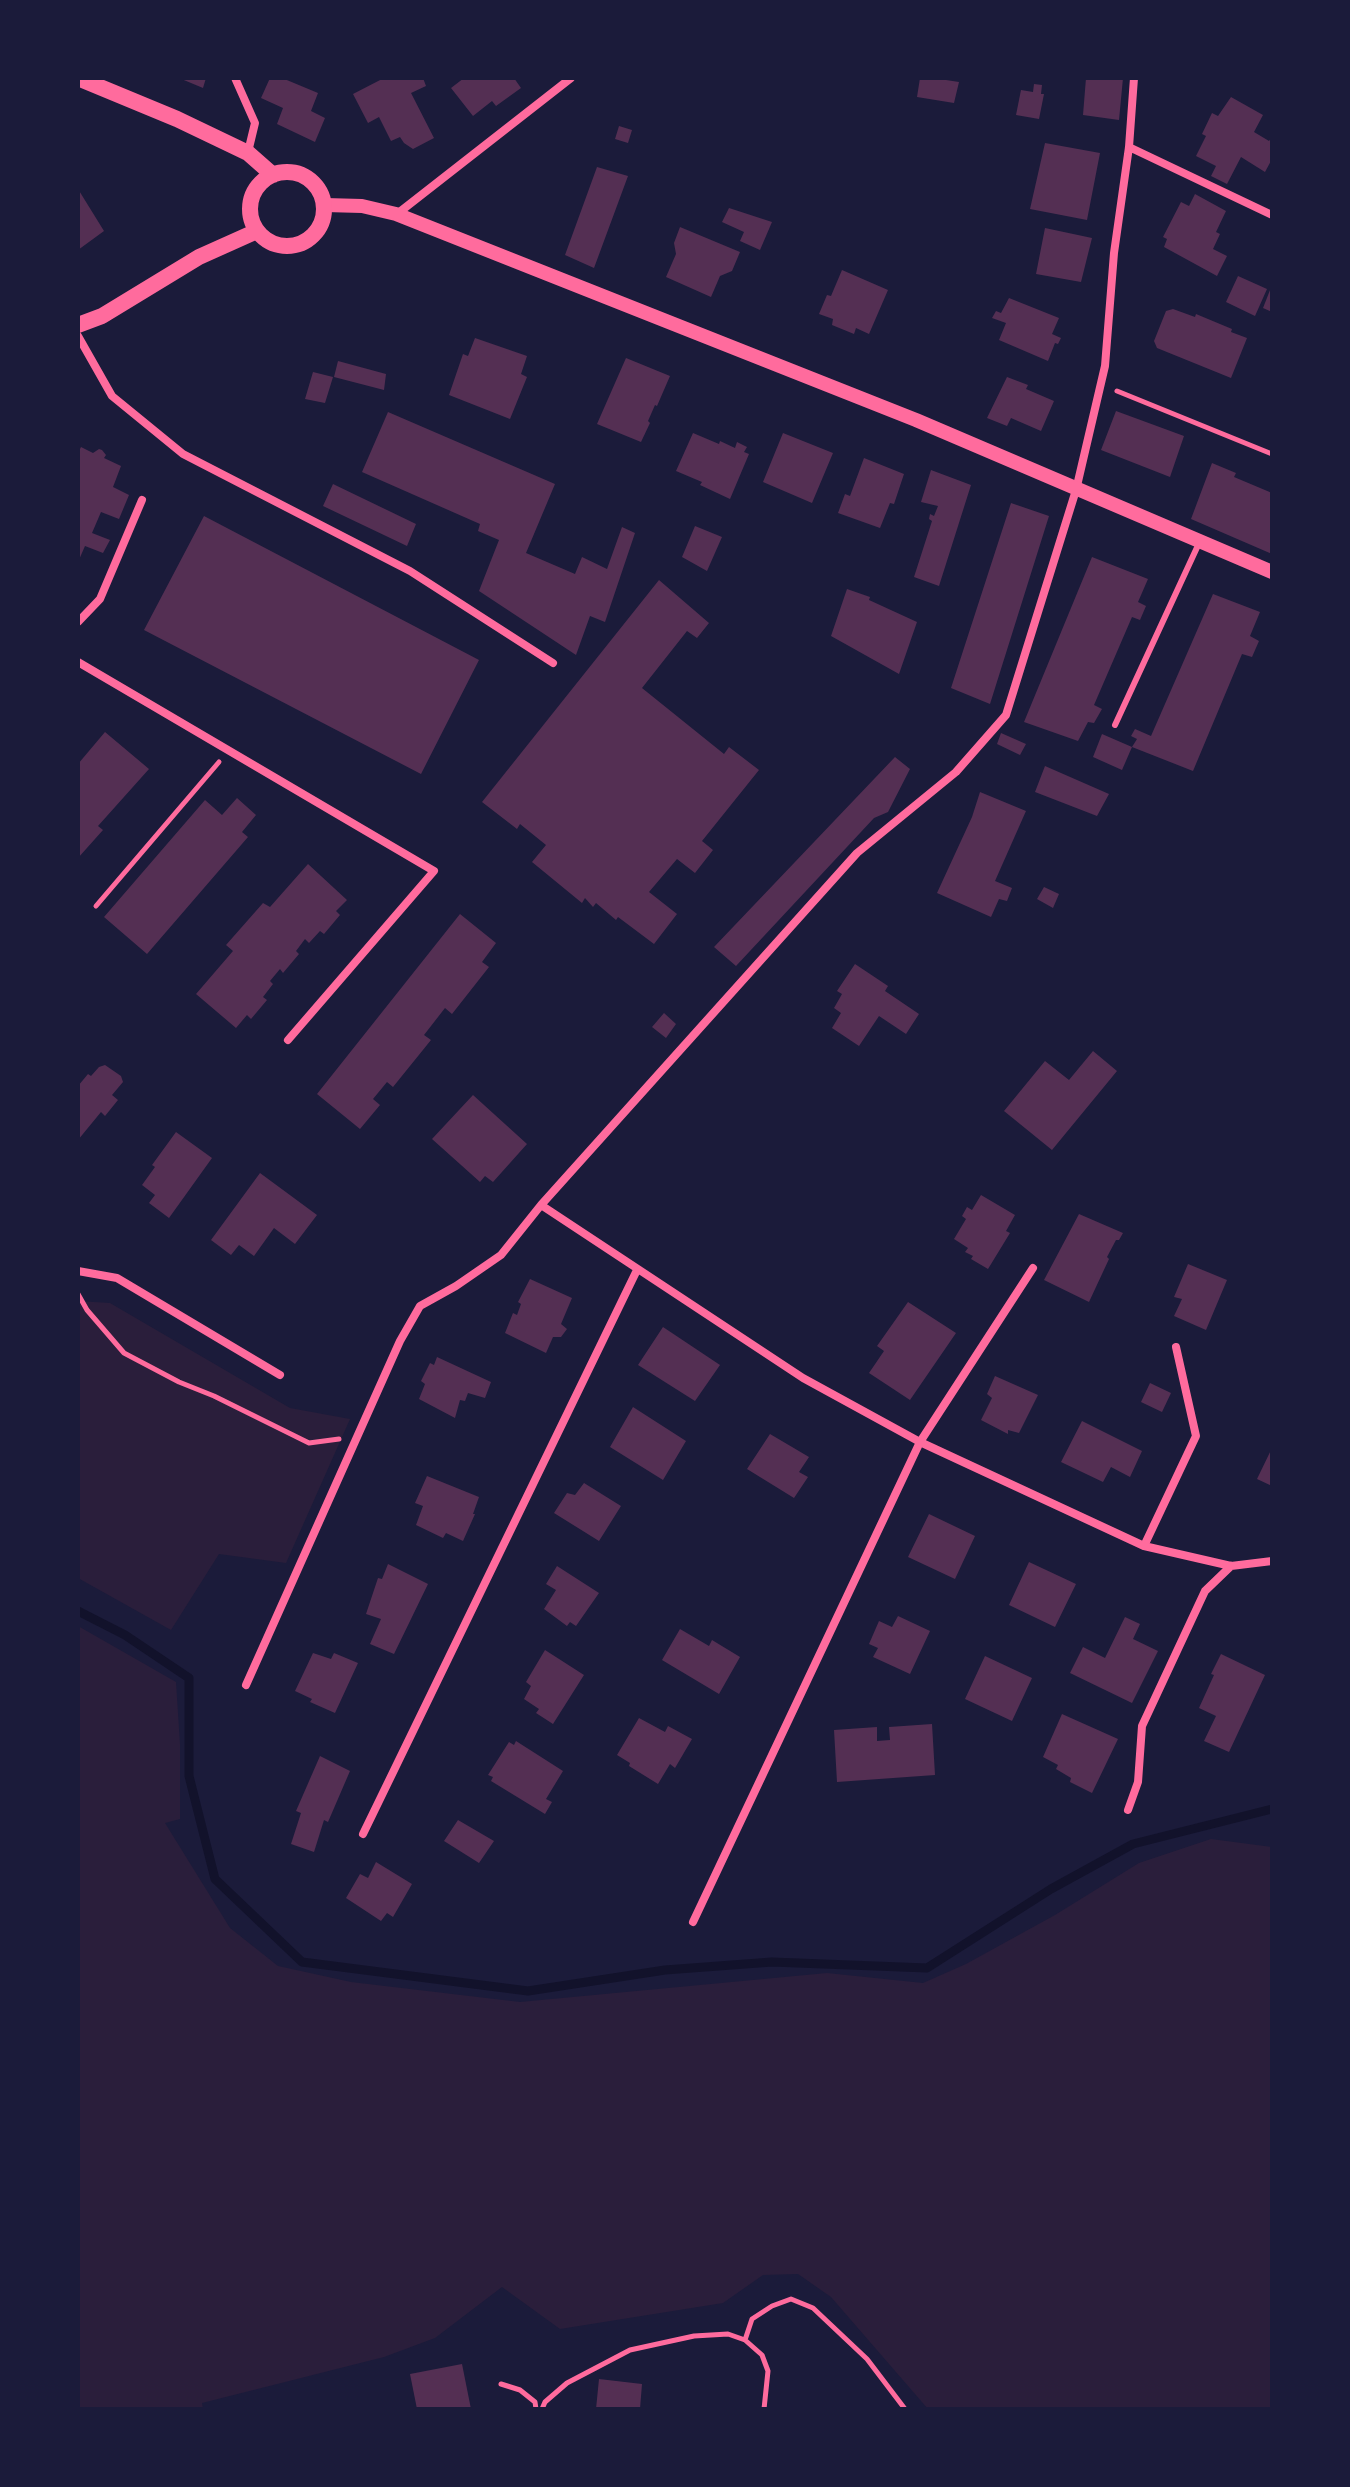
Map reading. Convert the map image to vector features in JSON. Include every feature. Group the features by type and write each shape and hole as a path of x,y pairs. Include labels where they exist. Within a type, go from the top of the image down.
{"main road":[{"path":"78,78 177,119 248,153 273,175"},
{"path":"295,173 306,177 322,194 325,205 320,228 312,238 289,247 265,240 257,231 250,210 256,189 273,175 295,173"},
{"path":"78,325 102,316 199,257 257,231"}],"street":[{"path":"235,78 255,123 248,153"},
{"path":"396,214 571,78"},
{"path":"246,1685 400,1341 420,1306 501,1255 541,1205 857,853 956,772 1006,715 1076,490 1105,366 1134,78"},
{"path":"1129,147 1272,215"},
{"path":"325,205 362,206 396,214 916,420 1272,572"},
{"path":"78,336 112,396 183,454 410,571 553,663"},
{"path":"78,622 100,599 142,500"},
{"path":"78,662 434,871 288,1040"},
{"path":"541,1205 803,1378 920,1442 1144,1546 1231,1566 1272,1561"},
{"path":"693,1922 920,1442 1033,1268"},
{"path":"363,1834 637,1270"},
{"path":"78,1271 117,1278 280,1375"},
{"path":"1144,1546 1196,1436 1176,1347"},
{"path":"1128,1810 1138,1782 1142,1726 1205,1591 1231,1566"}],"lane":[{"path":"1115,725 1200,541"}],"path":[{"path":"1101,385 1272,454"},
{"path":"96,906 230,749"},
{"path":"78,1294 87,1310 124,1353 179,1382 309,1443 357,1436"},
{"path":"745,2340 752,2319 772,2306 791,2299 813,2308 867,2359 905,2409"},
{"path":"501,2384 520,2390 539,2409 567,2383 630,2350 694,2336 728,2334 745,2340 762,2355 768,2371 764,2409"}],"shaded area":[{"path":"78,1301 110,1303 290,1408 350,1419 286,1563 219,1554 171,1630 78,1578"},
{"path":"78,1626 176,1682 180,1819 165,1823 230,1928 278,1966 351,1982 520,2002 827,1973 923,1983 966,1964 1055,1915 1139,1863 1211,1839 1272,1847 1272,2409 928,2409 831,2297 798,2274 763,2275 723,2303 560,2329 502,2287 435,2338 384,2357 202,2403 203,2409 78,2409"}],"building":[{"path":"179,78 206,78 203,88"},
{"path":"270,78 282,78 318,93 311,111 325,118 315,142 277,124 283,108 261,98"},
{"path":"384,78 423,78 426,86 411,93 434,138 413,149 400,137 391,141 379,117 368,123 353,94"},
{"path":"464,78 514,78 521,88 496,106 492,101 473,116 451,88"},
{"path":"920,78 946,78 959,82 954,103 917,97"},
{"path":"1086,78 1123,78 1119,120 1083,115"},
{"path":"1034,84 1042,85 1041,94 1044,94 1039,119 1016,115 1021,90 1033,92"},
{"path":"1231,97 1263,115 1254,132 1269,141 1272,137 1272,159 1265,172 1241,157 1227,184 1211,176 1216,166 1196,156 1212,113 1218,116"},
{"path":"619,126 632,130 628,143 615,139"},
{"path":"1045,143 1100,153 1087,220 1030,209"},
{"path":"597,167 628,176 594,268 565,255"},
{"path":"78,189 104,231 78,250"},
{"path":"1195,194 1226,211 1216,232 1220,234 1213,249 1227,256 1217,276 1164,247 1167,239 1163,237 1181,202 1189,206"},
{"path":"729,208 772,222 760,250 740,241 744,232 722,222"},
{"path":"680,227 740,252 732,271 720,276 711,297 666,277 676,254 674,243"},
{"path":"1045,228 1092,238 1081,282 1036,274"},
{"path":"842,270 888,290 869,334 856,328 854,334 832,325 833,319 819,314"},
{"path":"1238,276 1267,289 1255,316 1226,302"},
{"path":"1272,285 1272,312 1263,308"},
{"path":"1009,298 1059,318 1052,334 1061,338 1058,344 1055,343 1048,361 999,340 1006,323 992,318 996,311 1001,313"},
{"path":"1173,309 1195,317 1196,314 1247,338 1231,378 1157,348 1154,341 1166,311"},
{"path":"475,338 527,356 521,374 527,377 510,419 449,395 463,354 468,356"},
{"path":"626,358 670,376 641,442 597,424"},
{"path":"338,361 386,374 384,390 334,377"},
{"path":"313,372 333,377 325,403 305,399"},
{"path":"1007,377 1028,385 1026,389 1054,401 1041,431 1011,418 1007,426 987,418"},
{"path":"1116,411 1184,436 1170,477 1101,450"},
{"path":"388,412 555,484 526,553 575,574 582,557 607,569 622,527 635,533 605,622 590,616 576,655 479,591 499,540 478,531 480,524 362,472"},
{"path":"693,433 719,444 720,441 735,448 737,442 747,447 744,452 749,454 730,499 676,471"},
{"path":"783,433 833,453 812,503 763,482"},
{"path":"81,447 93,453 102,450 106,455 104,458 121,466 113,487 129,495 119,519 101,512 92,533 110,540 103,553 85,546 78,562 78,453"},
{"path":"864,458 904,474 894,504 890,503 880,528 838,513 845,494 850,496"},
{"path":"1212,463 1236,473 1234,477 1272,493 1272,554 1191,519"},
{"path":"931,470 971,485 939,586 914,577 932,521 930,514 934,516 938,506 921,502"},
{"path":"333,484 416,524 407,546 323,506"},
{"path":"1011,503 1049,516 990,704 951,688"},
{"path":"204,516 479,660 421,774 144,630"},
{"path":"695,526 722,537 707,571 682,557"},
{"path":"1092,557 1148,579 1138,602 1146,606 1140,620 1132,617 1094,705 1102,709 1094,723 1088,722 1078,741 1024,722"},
{"path":"659,580 709,623 697,638 687,631 642,688 724,754 729,747 759,770 702,841 713,850 695,873 677,859 649,892 677,914 654,944 596,903 593,907 585,898 582,903 532,862 546,845 520,824 517,829 482,802"},
{"path":"847,589 870,597 869,600 917,622 899,674 831,636"},
{"path":"1213,594 1260,612 1250,636 1259,641 1252,657 1242,654 1193,771 1132,747 1137,739 1131,736 1135,729 1151,736"},
{"path":"105,732 149,769 98,826 103,830 78,858 78,764"},
{"path":"1001,733 1026,744 1020,755 997,744"},
{"path":"1102,734 1132,747 1122,770 1093,757"},
{"path":"895,757 910,769 888,812 874,818 736,966 714,947"},
{"path":"1045,766 1109,794 1097,816 1035,792"},
{"path":"980,792 1026,811 995,881 1012,888 1007,901 999,899 991,917 937,893 972,817"},
{"path":"237,798 256,815 242,832 248,837 147,954 104,917 205,800 222,815"},
{"path":"308,864 347,900 336,911 340,915 324,934 320,931 309,943 305,939 296,951 299,954 283,973 280,969 270,981 273,984 263,997 267,1000 251,1019 247,1015 236,1028 196,994 233,951 226,945 263,903 270,907"},
{"path":"1044,887 1059,894 1053,908 1037,899"},
{"path":"460,914 496,943 482,962 489,967 452,1014 445,1008 424,1035 431,1040 393,1087 387,1082 373,1099 380,1105 360,1129 317,1094"},
{"path":"855,964 888,986 885,991 919,1014 906,1034 879,1016 859,1046 832,1028 841,1013 834,1008 842,994 837,991"},
{"path":"664,1013 676,1024 666,1038 652,1027"},
{"path":"1093,1051 1117,1071 1052,1150 1004,1111 1045,1061 1069,1080"},
{"path":"105,1065 121,1076 123,1082 112,1095 118,1100 105,1116 101,1112 78,1140 78,1086 88,1074 91,1076"},
{"path":"473,1095 527,1144 493,1182 485,1176 480,1182 432,1139"},
{"path":"176,1132 212,1158 169,1218 149,1203 155,1195 142,1185"},
{"path":"260,1173 317,1215 295,1244 274,1228 254,1256 239,1245 231,1255 211,1240"},
{"path":"981,1195 1015,1215 1006,1231 1010,1233 988,1269 971,1259 973,1256 965,1252 968,1248 954,1239 966,1219 962,1216 967,1207 972,1210"},
{"path":"1079,1214 1123,1233 1107,1257 1109,1259 1089,1302 1044,1280"},
{"path":"1188,1264 1227,1280 1206,1330 1174,1316 1182,1299 1174,1297"},
{"path":"530,1279 572,1298 561,1324 567,1329 561,1337 553,1337 546,1353 505,1333 513,1313 517,1315 521,1304 518,1302"},
{"path":"908,1302 956,1333 910,1400 869,1373 884,1351 877,1346"},
{"path":"663,1327 720,1365 695,1401 638,1365"},
{"path":"437,1357 491,1382 485,1398 468,1393 465,1401 460,1400 455,1418 419,1399 425,1384 421,1381 430,1363 434,1365"},
{"path":"995,1376 1038,1395 1019,1433 1008,1430 1008,1434 981,1420 992,1398 987,1394"},
{"path":"1150,1383 1171,1393 1162,1412 1141,1402"},
{"path":"633,1407 686,1441 663,1480 610,1447"},
{"path":"1082,1421 1142,1451 1130,1477 1111,1467 1103,1482 1061,1462"},
{"path":"770,1434 809,1457 799,1472 808,1477 794,1498 747,1469"},
{"path":"1272,1448 1272,1486 1257,1479"},
{"path":"427,1476 479,1497 463,1541 446,1533 443,1538 416,1525 423,1506 415,1503"},
{"path":"584,1483 621,1506 599,1541 554,1513 567,1493 575,1495"},
{"path":"929,1514 975,1536 955,1579 908,1557"},
{"path":"1029,1562 1076,1584 1055,1627 1009,1605"},
{"path":"388,1564 428,1584 394,1654 370,1644 381,1619 366,1614 378,1578 382,1579"},
{"path":"557,1566 599,1593 576,1626 570,1622 567,1626 544,1609 556,1590 546,1584"},
{"path":"898,1616 930,1631 910,1674 873,1657 878,1648 869,1644 879,1621 892,1627"},
{"path":"1125,1617 1140,1624 1133,1639 1158,1651 1132,1703 1070,1673 1083,1647 1105,1658"},
{"path":"680,1629 709,1646 712,1640 740,1657 719,1694 662,1660"},
{"path":"545,1650 584,1675 553,1724 536,1713 539,1709 524,1699 531,1686 526,1682"},
{"path":"313,1653 331,1659 334,1653 358,1663 335,1713 310,1702 312,1699 295,1691"},
{"path":"1221,1654 1265,1675 1229,1752 1204,1741 1216,1716 1199,1708"},
{"path":"985,1656 1032,1678 1012,1721 965,1699"},
{"path":"1062,1714 1118,1739 1092,1793 1070,1782 1071,1778 1056,1769 1058,1765 1043,1757"},
{"path":"639,1718 665,1732 668,1726 692,1739 675,1768 670,1764 658,1784 617,1755"},
{"path":"932,1724 935,1775 837,1782 834,1730 877,1727 877,1741 890,1740 889,1727"},
{"path":"516,1741 563,1771 546,1799 552,1802 545,1814 491,1781 493,1777 488,1775 509,1742 514,1745"},
{"path":"320,1756 350,1771 328,1822 324,1820 314,1852 291,1844 301,1813 296,1811"},
{"path":"458,1820 494,1841 479,1863 444,1841"},
{"path":"376,1862 412,1884 393,1917 387,1913 381,1921 346,1898 360,1874 368,1878"},
{"path":"462,2364 471,2409 417,2409 410,2374"},
{"path":"599,2379 642,2384 640,2409 596,2409"}],"waterway":[{"path":"78,1611 125,1635 189,1678 189,1776 215,1879 302,1962 528,1991 665,1970 772,1962 927,1968 1051,1889 1133,1844 1272,1809"}]}
